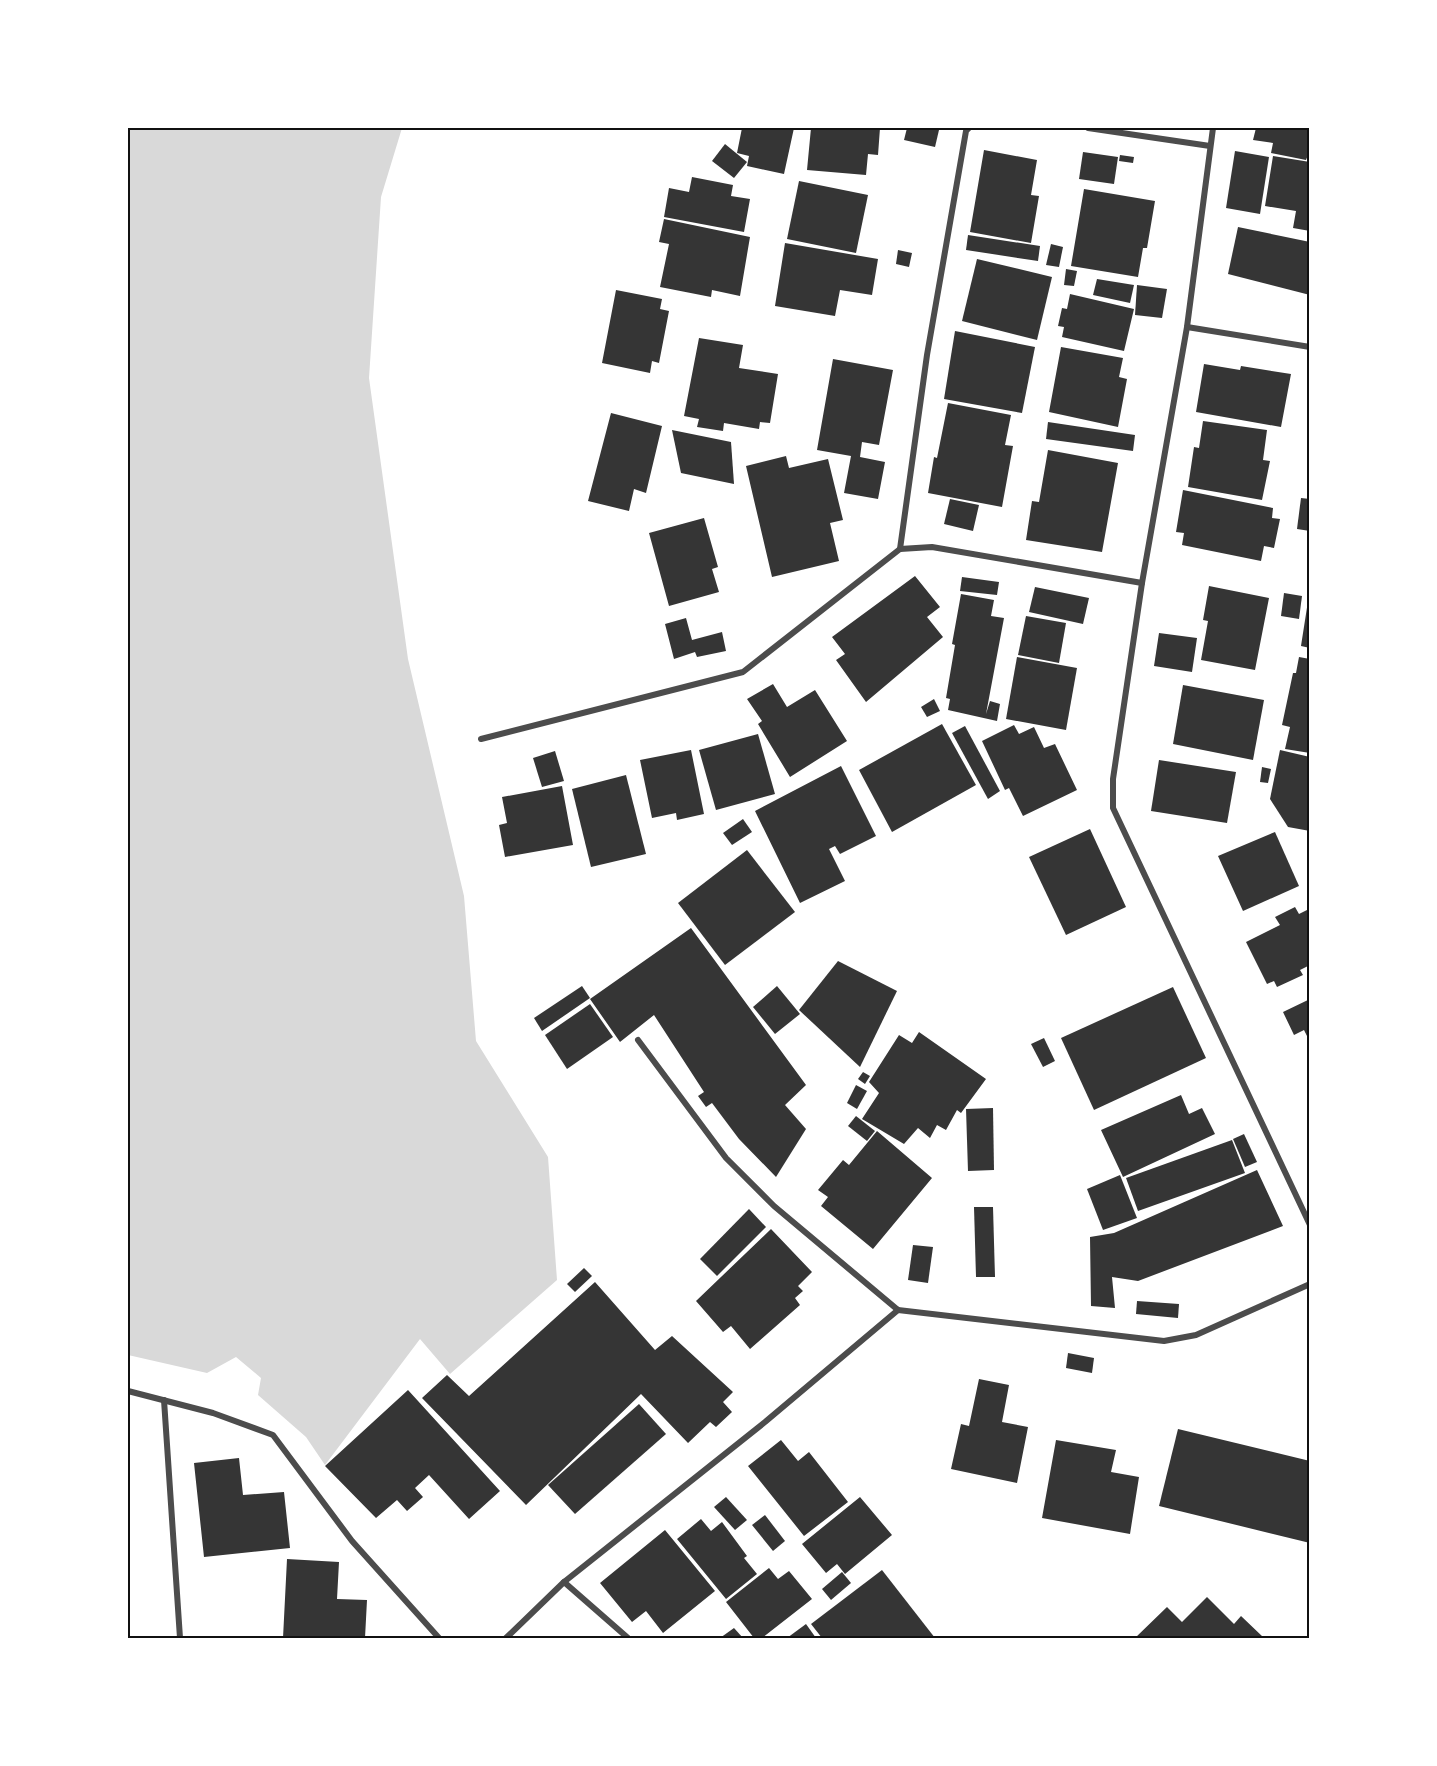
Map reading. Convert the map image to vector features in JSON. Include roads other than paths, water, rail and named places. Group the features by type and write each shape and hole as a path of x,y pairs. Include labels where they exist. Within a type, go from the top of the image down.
{"street":[{"path":"900,549 927,355 966,130 969,128"},
{"path":"1088,128 1210,146"},
{"path":"1214,128 1187,327 1142,583 1113,779 1113,808 1310,1225"},
{"path":"1187,327 1310,347"},
{"path":"481,739 743,672 900,549 932,547 1142,583"},
{"path":"638,1040 726,1158 809,1237 898,1310 1164,1341 1196,1335 1310,1284"},
{"path":"506,1638 564,1582 765,1422 898,1310"},
{"path":"128,1391 213,1413 273,1435 352,1541 440,1638"},
{"path":"164,1400 180,1638"},
{"path":"564,1582 628,1638"}]}
